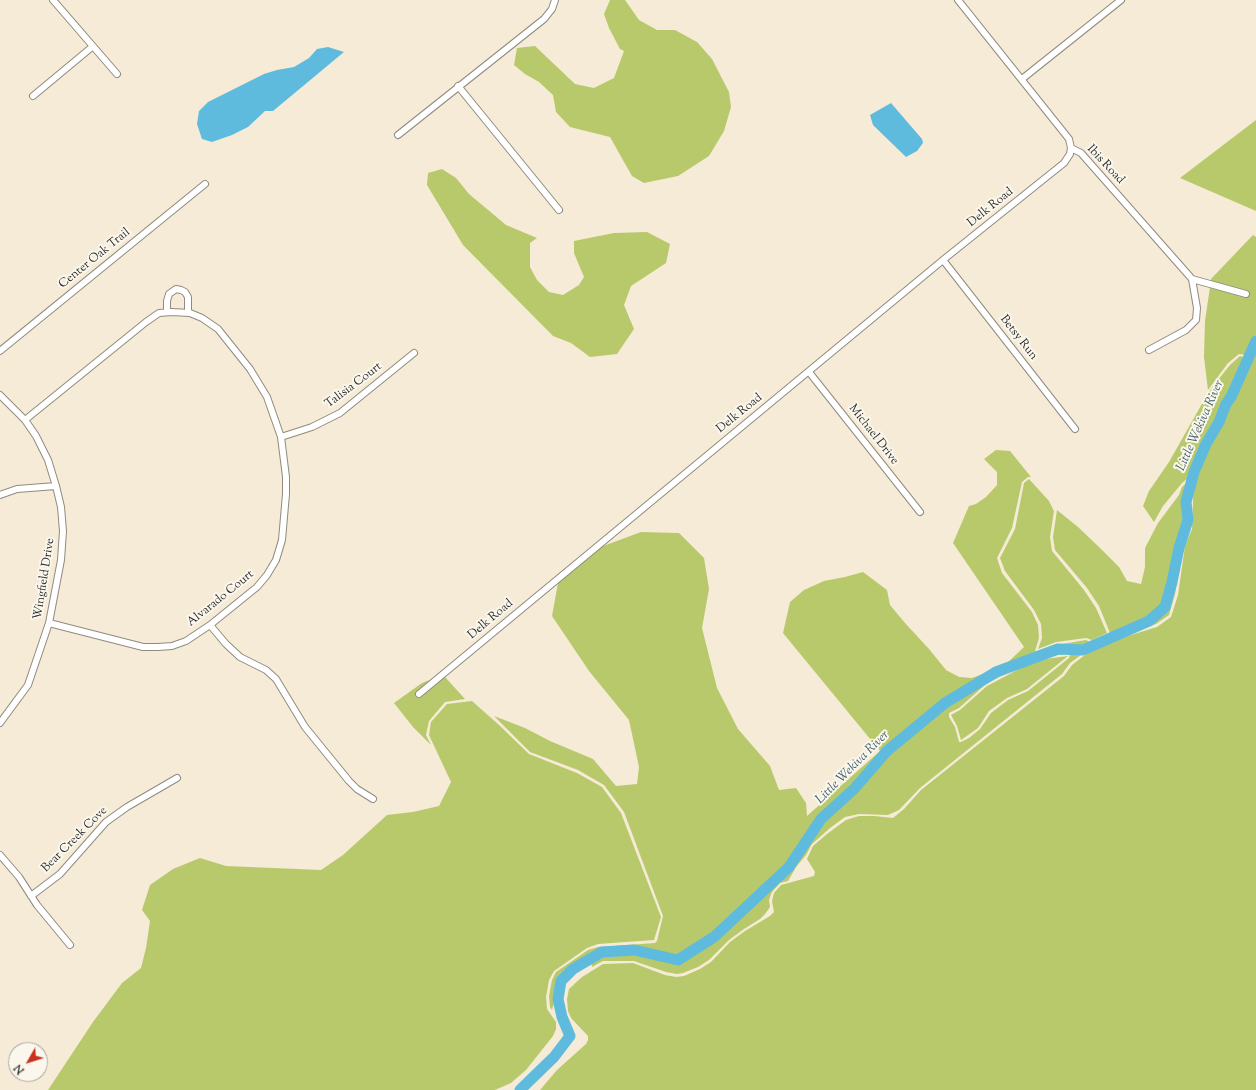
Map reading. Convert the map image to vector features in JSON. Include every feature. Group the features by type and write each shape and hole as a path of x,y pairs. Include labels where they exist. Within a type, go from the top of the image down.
{"street":[{"path":"53,0 92,47 117,74"},
{"name":"Ibis Road","path":"958,0 1068,139 1071,148 1081,153 1192,279"},
{"path":"1022,79 1121,0"},
{"path":"398,135 544,19 552,9 555,1"},
{"path":"33,96 92,47"},
{"path":"458,86 559,210"},
{"name":"Delk Road","path":"418,694 943,260 1064,163 1070,154 1071,148"},
{"name":"Center Oak Trail","path":"0,351 205,184"},
{"name":"Betsy Run","path":"943,260 1075,429"},
{"path":"1149,350 1186,330 1196,320 1197,308 1192,279 1246,294"},
{"path":"167,312 167,301 170,294 176,289 185,292 188,297 188,313"},
{"name":"Alvarado Court","path":"25,420 159,313 188,313 202,318 218,329 250,369 266,397 281,437 286,494 282,540 276,560 268,575 257,587 210,625 186,641 172,646 143,647 49,623"},
{"name":"Talisia Court","path":"281,437 312,427 340,413 414,353"},
{"name":"Michael Drive","path":"809,372 920,512"},
{"name":"Wingfield Drive","path":"0,395 25,420 36,436 48,460 61,507 63,531 60,566 49,623 28,685 0,723"},
{"path":"0,495 17,489 56,486"},
{"path":"210,625 226,644 240,657 266,670 276,679 305,727 349,781 357,789 373,800"},
{"name":"Bear Creek Cove","path":"31,896 60,874 106,822 127,807 177,778"},
{"path":"0,855 19,877 31,896 70,945"}],"green space":[{"path":"610,0 625,0 639,20 657,30 675,30 697,42 712,59 729,92 731,107 724,131 709,156 678,176 644,183 632,176 610,137 570,127 556,112 553,95 539,82 525,74 514,65 517,48 535,46 575,84 594,88 614,78 624,51 620,49 609,28 604,14"},
{"path":"1256,120 1256,211 1180,178"},
{"path":"442,169 456,178 469,194 506,225 537,238 530,243 530,267 537,280 549,292 563,295 579,285 584,277 574,253 574,241 614,233 647,232 670,244 666,263 631,286 624,305 634,329 617,354 590,357 571,343 553,336 463,245 427,185 428,173"},
{"path":"1253,235 1256,237 1256,335 1247,355 1239,354 1228,363 1208,390 1204,357 1205,321 1210,287 1247,297 1250,292 1211,281 1211,279"},
{"path":"1256,341 1256,1090 540,1090 557,1070 586,1044 588,1040 588,1036 571,1018 568,1011 567,999 569,989 582,977 603,964 633,963 665,975 676,977 684,976 700,969 711,962 730,942 774,912 772,901 774,893 781,885 814,876 815,872 807,859 813,846 827,834 846,820 859,816 893,818 904,809 921,790 1064,676 1072,665 1093,649 1108,642 1157,627 1171,617 1178,595 1185,546 1192,529 1194,473 1182,483 1163,506 1154,522 1143,506 1149,491 1169,462 1213,386 1230,365 1240,356 1248,358"},
{"path":"996,450 1010,451 1031,477 1028,477 1022,482 1012,528 997,558 1002,573 1032,612 1038,625 1039,638 1035,651 1039,652 1056,645 1086,640 1092,643 1110,633 1099,606 1087,588 1055,550 1053,537 1057,510 1078,527 1119,567 1127,581 1141,584 1145,567 1145,548 1158,523 1179,495 1182,487 1191,478 1189,529 1183,546 1175,594 1169,615 1156,624 1107,640 1092,647 1070,663 1062,674 920,788 899,810 888,815 859,814 845,817 830,828 812,844 788,881 780,883 772,892 769,900 770,907 765,914 729,940 709,960 698,967 677,974 666,972 634,961 603,961 592,967 591,961 583,958 567,972 558,988 552,1010 550,1007 549,996 552,980 556,972 588,950 598,947 655,943 657,941 663,916 624,812 604,785 578,770 530,752 494,716 525,728 550,741 593,759 616,786 637,784 639,767 629,720 589,671 552,616 558,583 587,552 641,532 679,533 704,558 709,589 702,628 717,688 738,729 770,766 779,790 796,788 806,803 807,816 880,751 783,633 790,602 804,590 824,581 863,572 887,590 890,605 946,670 959,677 972,678 1004,666 1024,647 953,543 969,506 976,504 986,497 997,485 997,472 984,459","holes":["1070,655 1069,658 1028,691 1008,700 991,713 980,729 969,738 959,742 955,727 949,717 949,713 959,708 986,684 1020,666 1045,656"]},
{"path":"1029,479 1049,501 1054,511 1050,537 1052,551 1084,590 1096,608 1107,633 1092,640 1086,638 1056,642 1038,649 1042,638 1041,624 1034,610 1005,571 1000,558 1015,529 1024,483"},
{"path":"1068,656 1027,689 1007,698 989,711 978,728 961,740 957,726 951,715 960,710 987,686 1021,668 1045,659"},
{"path":"437,677 445,677 465,699 445,702 429,721 426,735 431,745 413,727 394,703 422,683"},
{"path":"472,701 529,754 577,773 602,787 621,813 661,917 654,940 598,944 587,948 554,971 549,980 546,997 547,1009 556,1022 556,1029 553,1036 526,1070 511,1083 495,1090 48,1090 93,1022 122,983 141,968 150,921 142,910 150,885 173,869 200,858 226,866 321,870 343,855 387,815 413,812 439,806 451,782 429,735 431,722 447,704"}],"water":[{"path":"328,47 344,52 273,111 265,111 248,127 232,135 212,142 202,139 197,124 199,111 208,102 264,74 294,67 309,58 317,49"},
{"path":"891,103 922,139 923,143 917,151 906,157 873,125 870,115"}],"waterway":[{"name":"Little Wekiva River","path":"520,1090 554,1057 570,1036 562,1017 558,999 561,981 573,969 602,952 634,950 678,960 714,937 789,867 821,819 854,789 887,751 945,703 996,672 1058,649 1083,650 1149,621 1165,607 1179,548 1188,520 1186,502 1194,472 1206,444 1231,397 1256,341"}]}
